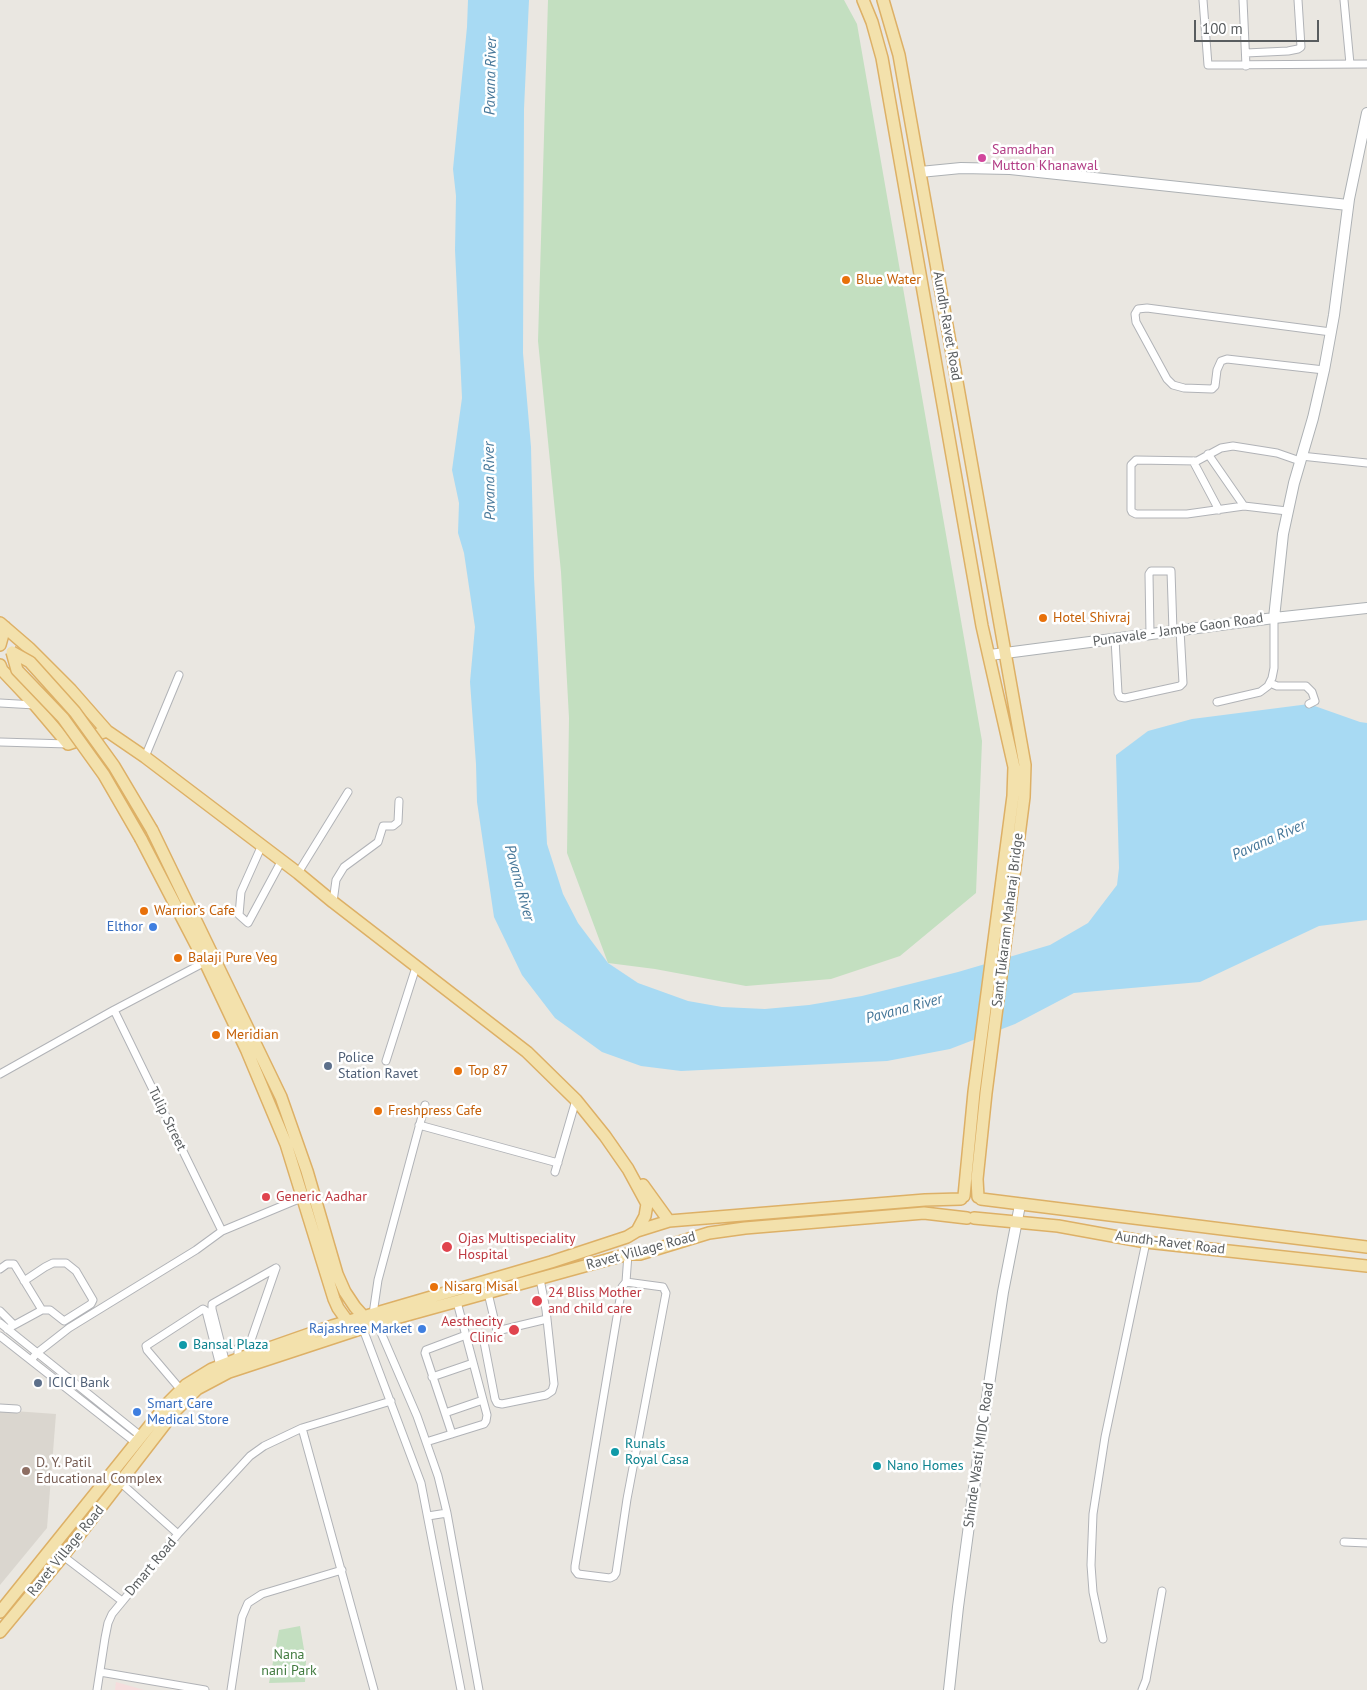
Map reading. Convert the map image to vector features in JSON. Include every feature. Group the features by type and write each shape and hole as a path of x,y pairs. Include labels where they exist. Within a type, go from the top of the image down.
{"main road":[{"name":"Aundh-Ravet Road","path":"883,0 899,55 920,172 1006,653 1017,747"},
{"name":"Aundh-Ravet Road","path":"865,2 882,58 982,626 1017,747"},
{"path":"2,625 0,643 30,662 75,712 114,766 152,830 210,960 286,1144 334,1299 348,1322 370,1321"},
{"path":"2,625 30,648 107,731 145,757 282,860 333,902 527,1052 576,1100 628,1169 672,1220 683,1224 684,1240"},
{"path":"12,652 18,670 63,718 104,775 210,960 281,1097 314,1194 337,1274 345,1292 370,1321"},
{"path":"1,668 36,705 68,744 107,731"},
{"name":"Sant Tukaram Maharaj Bridge","path":"980,1092 1017,747"},
{"path":"980,1092 977,1179 982,1210 971,1218 959,1210 963,1197 980,1092"},
{"path":"628,1169 647,1204 645,1216 626,1246 630,1254"},
{"path":"963,1197 971,1194 980,1198"},
{"name":"Ravet Village Road","path":"0,1612 143,1443 197,1389 229,1372 370,1321 672,1220 963,1197"},
{"name":"Aundh-Ravet Road","path":"980,1198 1020,1205 1367,1247"},
{"name":"Ravet Village Road","path":"370,1321 457,1302 630,1254 640,1254 709,1233 745,1228 924,1214 971,1218"},
{"name":"Aundh-Ravet Road","path":"971,1218 1058,1226 1146,1242 1367,1266"},
{"name":"Ravet Village Road","path":"0,1632 121,1483 143,1443 181,1390 196,1378 238,1358 348,1322"}],"street":[{"path":"1203,0 1208,65 1367,64"},
{"path":"1242,0 1246,66"},
{"path":"1246,53 1288,51 1301,47 1298,0"},
{"path":"1344,0 1350,64"},
{"path":"1217,702 1260,692 1270,683 1274,668 1274,618 1283,534 1300,458 1313,418 1324,370 1348,205 1367,113"},
{"path":"920,172 961,168 1010,169 1348,205"},
{"path":"1324,370 1227,359 1222,361 1217,370 1215,386 1212,389 1184,388 1173,385 1167,379 1136,322 1135,314 1138,309 1147,308 1331,332"},
{"path":"1287,511 1244,506 1188,514 1132,512 1131,464 1136,460 1193,461 1222,448 1233,446 1300,458 1367,463"},
{"path":"1208,454 1244,506"},
{"path":"1193,461 1219,510"},
{"path":"1115,638 1118,693 1120,697 1125,698 1180,686 1182,683 1171,571 1151,570 1149,574 1150,634"},
{"name":"Punavale - Jambe Gaon Road","path":"990,655 1176,630 1367,608"},
{"path":"145,757 179,675"},
{"path":"1270,683 1277,686 1306,686 1312,692 1315,700 1309,704"},
{"path":"0,703 36,705"},
{"path":"0,742 68,744"},
{"path":"298,873 348,792"},
{"path":"333,902 336,880 344,868 378,842 384,826 392,826 398,822 400,801"},
{"path":"262,845 241,892 239,915 248,923 282,860"},
{"path":"0,1074 114,1010 210,960"},
{"path":"386,1061 416,967"},
{"name":"Tulip Street","path":"114,1010 222,1231"},
{"path":"556,1172 576,1100"},
{"path":"425,1105 378,1280 370,1321 391,1401 421,1483 461,1690"},
{"path":"419,1125 558,1163"},
{"path":"31,1360 69,1328 196,1250 222,1231 314,1194"},
{"name":"Shinde Wasti MIDC Road","path":"949,1690 979,1451 1020,1205"},
{"path":"1103,1639 1093,1592 1091,1565 1093,1514 1104,1444 1146,1242"},
{"path":"626,1282 662,1287 666,1293 627,1499 616,1573 610,1578 578,1574 575,1566 622,1287 626,1282 630,1254"},
{"path":"0,1324 11,1327 42,1310 50,1310 60,1320 64,1321 91,1304 93,1300 76,1271 66,1263 53,1263 24,1281"},
{"path":"0,1269 6,1264 14,1264 42,1310"},
{"path":"223,1365 212,1304 276,1268 250,1343 238,1348 238,1358"},
{"path":"488,1293 497,1331 495,1336 486,1339 484,1342 497,1403 502,1404 546,1395 552,1391 554,1384 547,1319 540,1279"},
{"path":"426,1442 484,1424 488,1415 457,1302"},
{"path":"181,1390 147,1350 146,1346 203,1309 206,1311 223,1365"},
{"path":"0,1312 11,1327 37,1353 137,1433 143,1443"},
{"path":"497,1331 547,1319"},
{"path":"370,1321 426,1442 438,1476 479,1690"},
{"path":"452,1434 426,1357 426,1350 466,1335"},
{"path":"1,1338 130,1439 143,1443"},
{"path":"432,1376 473,1363"},
{"path":"445,1413 483,1400"},
{"path":"178,1534 250,1456 264,1446 302,1428 391,1401"},
{"path":"0,1408 17,1409"},
{"path":"302,1428 374,1690"},
{"name":"Dmart Road","path":"97,1690 108,1623 116,1608 178,1534 121,1483"},
{"path":"428,1516 446,1513"},
{"path":"1344,1542 1367,1543"},
{"path":"63,1556 122,1601"},
{"path":"231,1690 242,1617 248,1603 262,1594 342,1570"},
{"path":"1142,1690 1146,1680 1162,1591"},
{"path":"100,1672 178,1688 205,1690"}],"shaded area":[{"name":"D. Y. Patil Educational Complex","path":"0,1410 56,1414 47,1528 0,1585"},
{"path":"116,1682 144,1690 115,1690"}],"green space":[{"path":"548,0 844,0 857,24 982,741 976,893 900,956 831,979 746,986 655,969 608,963 567,853 569,718 561,572 538,341"},
{"name":"Nana nani Park","path":"300,1626 306,1661 305,1682 269,1683 279,1630"}],"water":[{"name":"Pavana River","path":"468,0 529,0 524,109 523,353 531,447 534,577 547,844 563,894 578,923 608,963 638,983 688,1001 722,1007 765,1009 809,1005 862,996 958,972 1050,945 1088,923 1117,885 1119,868 1116,755 1148,731 1192,719 1309,704 1367,723 1367,920 1319,926 1200,982 1074,993 1015,1024 950,1049 887,1061 681,1071 641,1066 602,1052 555,1018 522,975 494,917 477,802 470,682 475,627 464,553 458,533 459,503 452,470 462,398 455,250 456,196 453,169"}],"place":[{"name":"Samadhan Mutton Khanawal","path":"982,158"},
{"name":"Blue Water","path":"846,280"},
{"name":"Hotel Shivraj","path":"1043,618"},
{"name":"Warrior’s Cafe","path":"144,911"},
{"name":"Elthor","path":"153,927"},
{"name":"Balaji Pure Veg","path":"178,958"},
{"name":"Meridian","path":"216,1035"},
{"name":"Police Station Ravet","path":"328,1066"},
{"name":"Top 87","path":"458,1071"},
{"name":"Freshpress Cafe","path":"378,1111"},
{"name":"Generic Aadhar","path":"266,1197"},
{"name":"Ojas Multispeciality Hospital","path":"447,1247"},
{"name":"Nisarg Misal","path":"434,1287"},
{"name":"24 Bliss Mother and child care","path":"537,1301"},
{"name":"Rajashree Market","path":"422,1329"},
{"name":"Aesthecity Clinic","path":"514,1330"},
{"name":"Bansal Plaza","path":"183,1345"},
{"name":"ICICI Bank","path":"38,1383"},
{"name":"Smart Care Medical Store","path":"137,1412"},
{"name":"Runals Royal Casa","path":"615,1452"},
{"name":"Nano Homes","path":"877,1466"},
{"name":"D. Y. Patil Educational Complex","path":"26,1471"}]}
